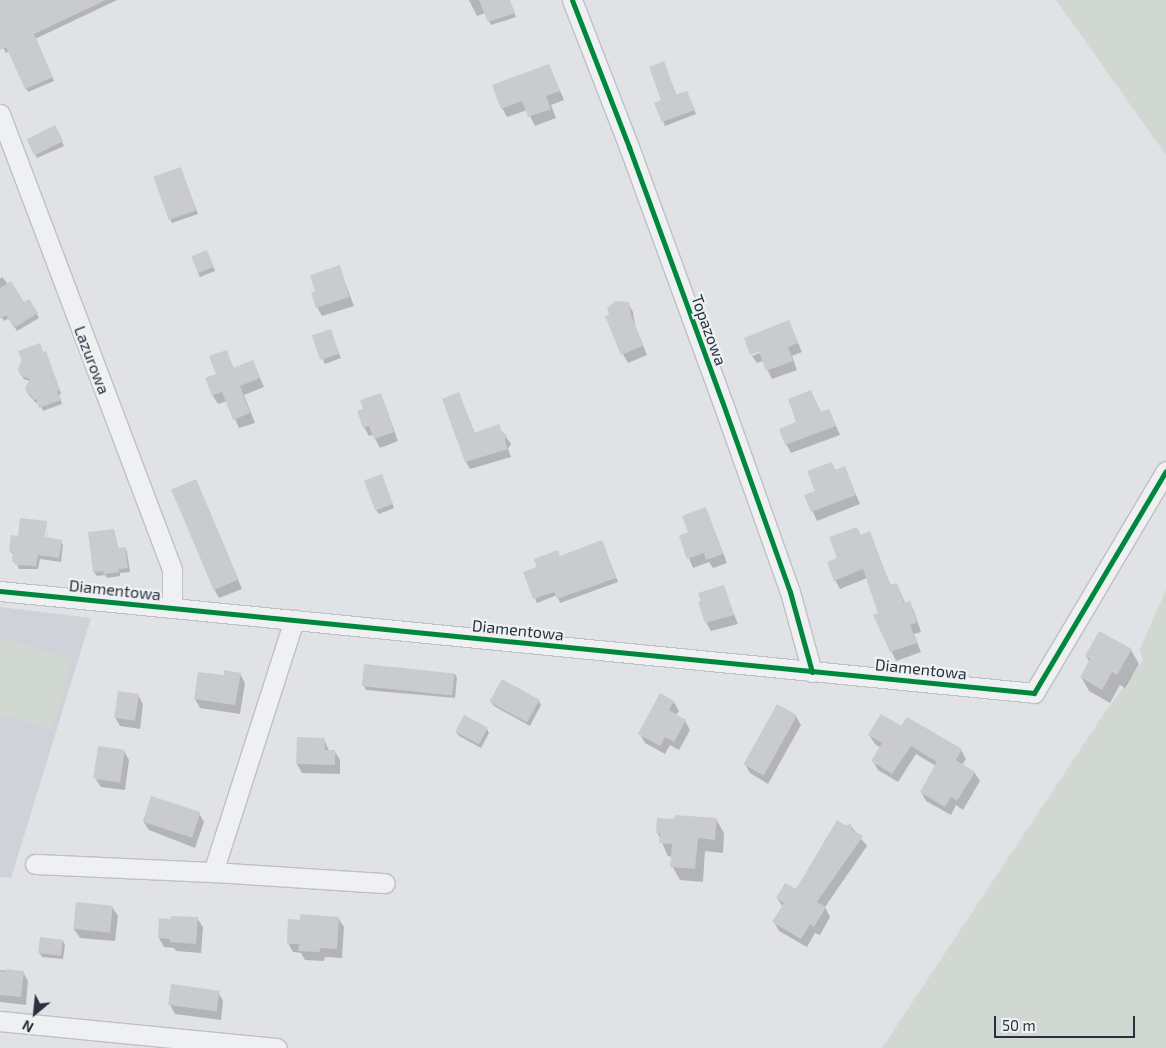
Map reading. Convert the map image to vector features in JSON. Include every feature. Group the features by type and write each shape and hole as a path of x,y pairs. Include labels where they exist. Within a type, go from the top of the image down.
{"street":[{"name":"Topazowa","path":"572,0 629,146 725,410 790,592 812,672"},
{"name":"Lazurowa","path":"0,114 172,570 172,608"},
{"name":"Diamentowa","path":"0,591 1034,694 1166,471"},
{"path":"213,872 294,620"},
{"path":"35,864 213,872 385,883"},
{"path":"0,1021 277,1048"}],"shaded area":[{"path":"1056,0 1166,0 1166,155"},
{"path":"1166,590 1166,1048 882,1048 1107,709 1143,661 1140,649"},
{"path":"0,607 91,618 11,878 0,877"},
{"path":"0,638 72,658 53,729 0,715"}],"building":[{"path":"0,0 106,0 34,34 53,77 25,89 6,47 0,50"},
{"path":"479,0 510,0 515,13 488,22"},
{"path":"664,61 676,95 687,91 695,110 662,122 654,103 661,100 649,67"},
{"path":"549,64 560,91 546,96 551,109 528,117 522,101 501,109 492,85"},
{"path":"55,125 63,141 35,156 26,140"},
{"path":"181,167 196,210 169,220 154,176"},
{"path":"207,250 214,267 198,273 191,256"},
{"path":"340,265 349,297 316,308 311,292 315,291 310,275"},
{"path":"11,281 24,302 29,299 38,313 14,328 6,315 0,319 0,288"},
{"path":"615,301 629,302 631,315 643,346 621,355 605,316 609,315 607,308"},
{"path":"789,320 798,343 788,347 793,361 766,371 759,352 750,355 744,338"},
{"path":"331,329 339,354 320,360 312,335"},
{"path":"40,343 43,352 46,351 60,390 57,391 61,400 39,408 36,399 33,400 32,396 27,394 25,388 30,379 20,375 18,369 22,360 18,351"},
{"path":"227,350 233,368 253,360 260,378 240,386 250,413 233,420 222,392 212,396 205,378 216,374 209,356"},
{"path":"811,390 820,412 829,409 836,426 785,445 779,429 796,422 788,399"},
{"path":"459,392 474,433 499,424 502,433 507,435 505,440 508,449 465,462 442,399"},
{"path":"381,393 394,432 374,439 369,426 363,428 357,411 363,409 360,400"},
{"path":"832,462 835,470 845,466 856,495 811,512 804,495 815,491 807,471"},
{"path":"382,474 393,504 375,511 364,480"},
{"path":"196,479 239,579 214,590 171,490"},
{"path":"706,507 723,554 706,560 704,553 687,559 679,536 688,532 682,516"},
{"path":"20,518 47,521 45,537 62,540 59,558 38,555 36,566 16,565 12,561 13,552 9,551 11,535 18,536"},
{"path":"857,527 860,535 870,531 890,585 897,583 904,603 910,601 917,622 910,625 917,643 890,652 873,615 878,613 863,569 834,581 827,562 837,558 829,537"},
{"path":"114,529 117,548 125,547 128,568 119,569 119,572 104,574 103,571 93,572 88,532"},
{"path":"602,540 616,578 557,599 554,592 533,599 523,572 537,567 534,559 558,550 560,556"},
{"path":"724,585 734,615 705,623 698,602 701,601 698,593"},
{"path":"1099,631 1132,649 1117,675 1112,672 1102,690 1080,677 1090,659 1085,656"},
{"path":"364,664 455,674 452,695 362,686"},
{"path":"224,670 241,673 235,705 194,699 198,672 224,675"},
{"path":"502,679 540,700 527,723 489,702"},
{"path":"118,691 139,694 135,721 114,718"},
{"path":"660,693 674,701 669,710 686,720 674,742 665,737 660,746 638,734"},
{"path":"777,704 797,715 764,775 744,764"},
{"path":"881,714 901,726 907,717 962,749 956,760 975,772 957,801 951,797 945,807 920,792 937,762 911,746 892,774 871,761 882,743 868,735"},
{"path":"464,715 488,728 479,744 455,732"},
{"path":"297,737 325,738 325,750 335,750 335,765 296,764"},
{"path":"98,746 125,750 120,782 93,779"},
{"path":"151,796 200,812 192,838 143,822"},
{"path":"675,815 717,818 715,840 698,838 695,869 670,867 672,844 659,843 660,833 656,833 657,818 674,819"},
{"path":"837,820 845,825 851,824 852,830 863,836 817,902 826,907 814,927 810,924 801,939 772,922 784,903 776,898 785,883 796,889"},
{"path":"76,902 113,906 110,933 73,929"},
{"path":"300,914 339,917 337,949 320,948 320,952 298,951 299,944 287,944 288,919 300,920"},
{"path":"171,916 198,917 196,944 170,942 170,939 158,938 159,918 171,919"},
{"path":"40,937 63,940 61,956 38,953"},
{"path":"6,969 24,971 21,997 0,995 0,971 6,972"},
{"path":"171,984 220,991 217,1012 168,1005"}],"cycle path":[{"path":"572,0 629,147 722,401 790,592 812,672"},
{"path":"0,591 1034,693 1166,471"}]}
